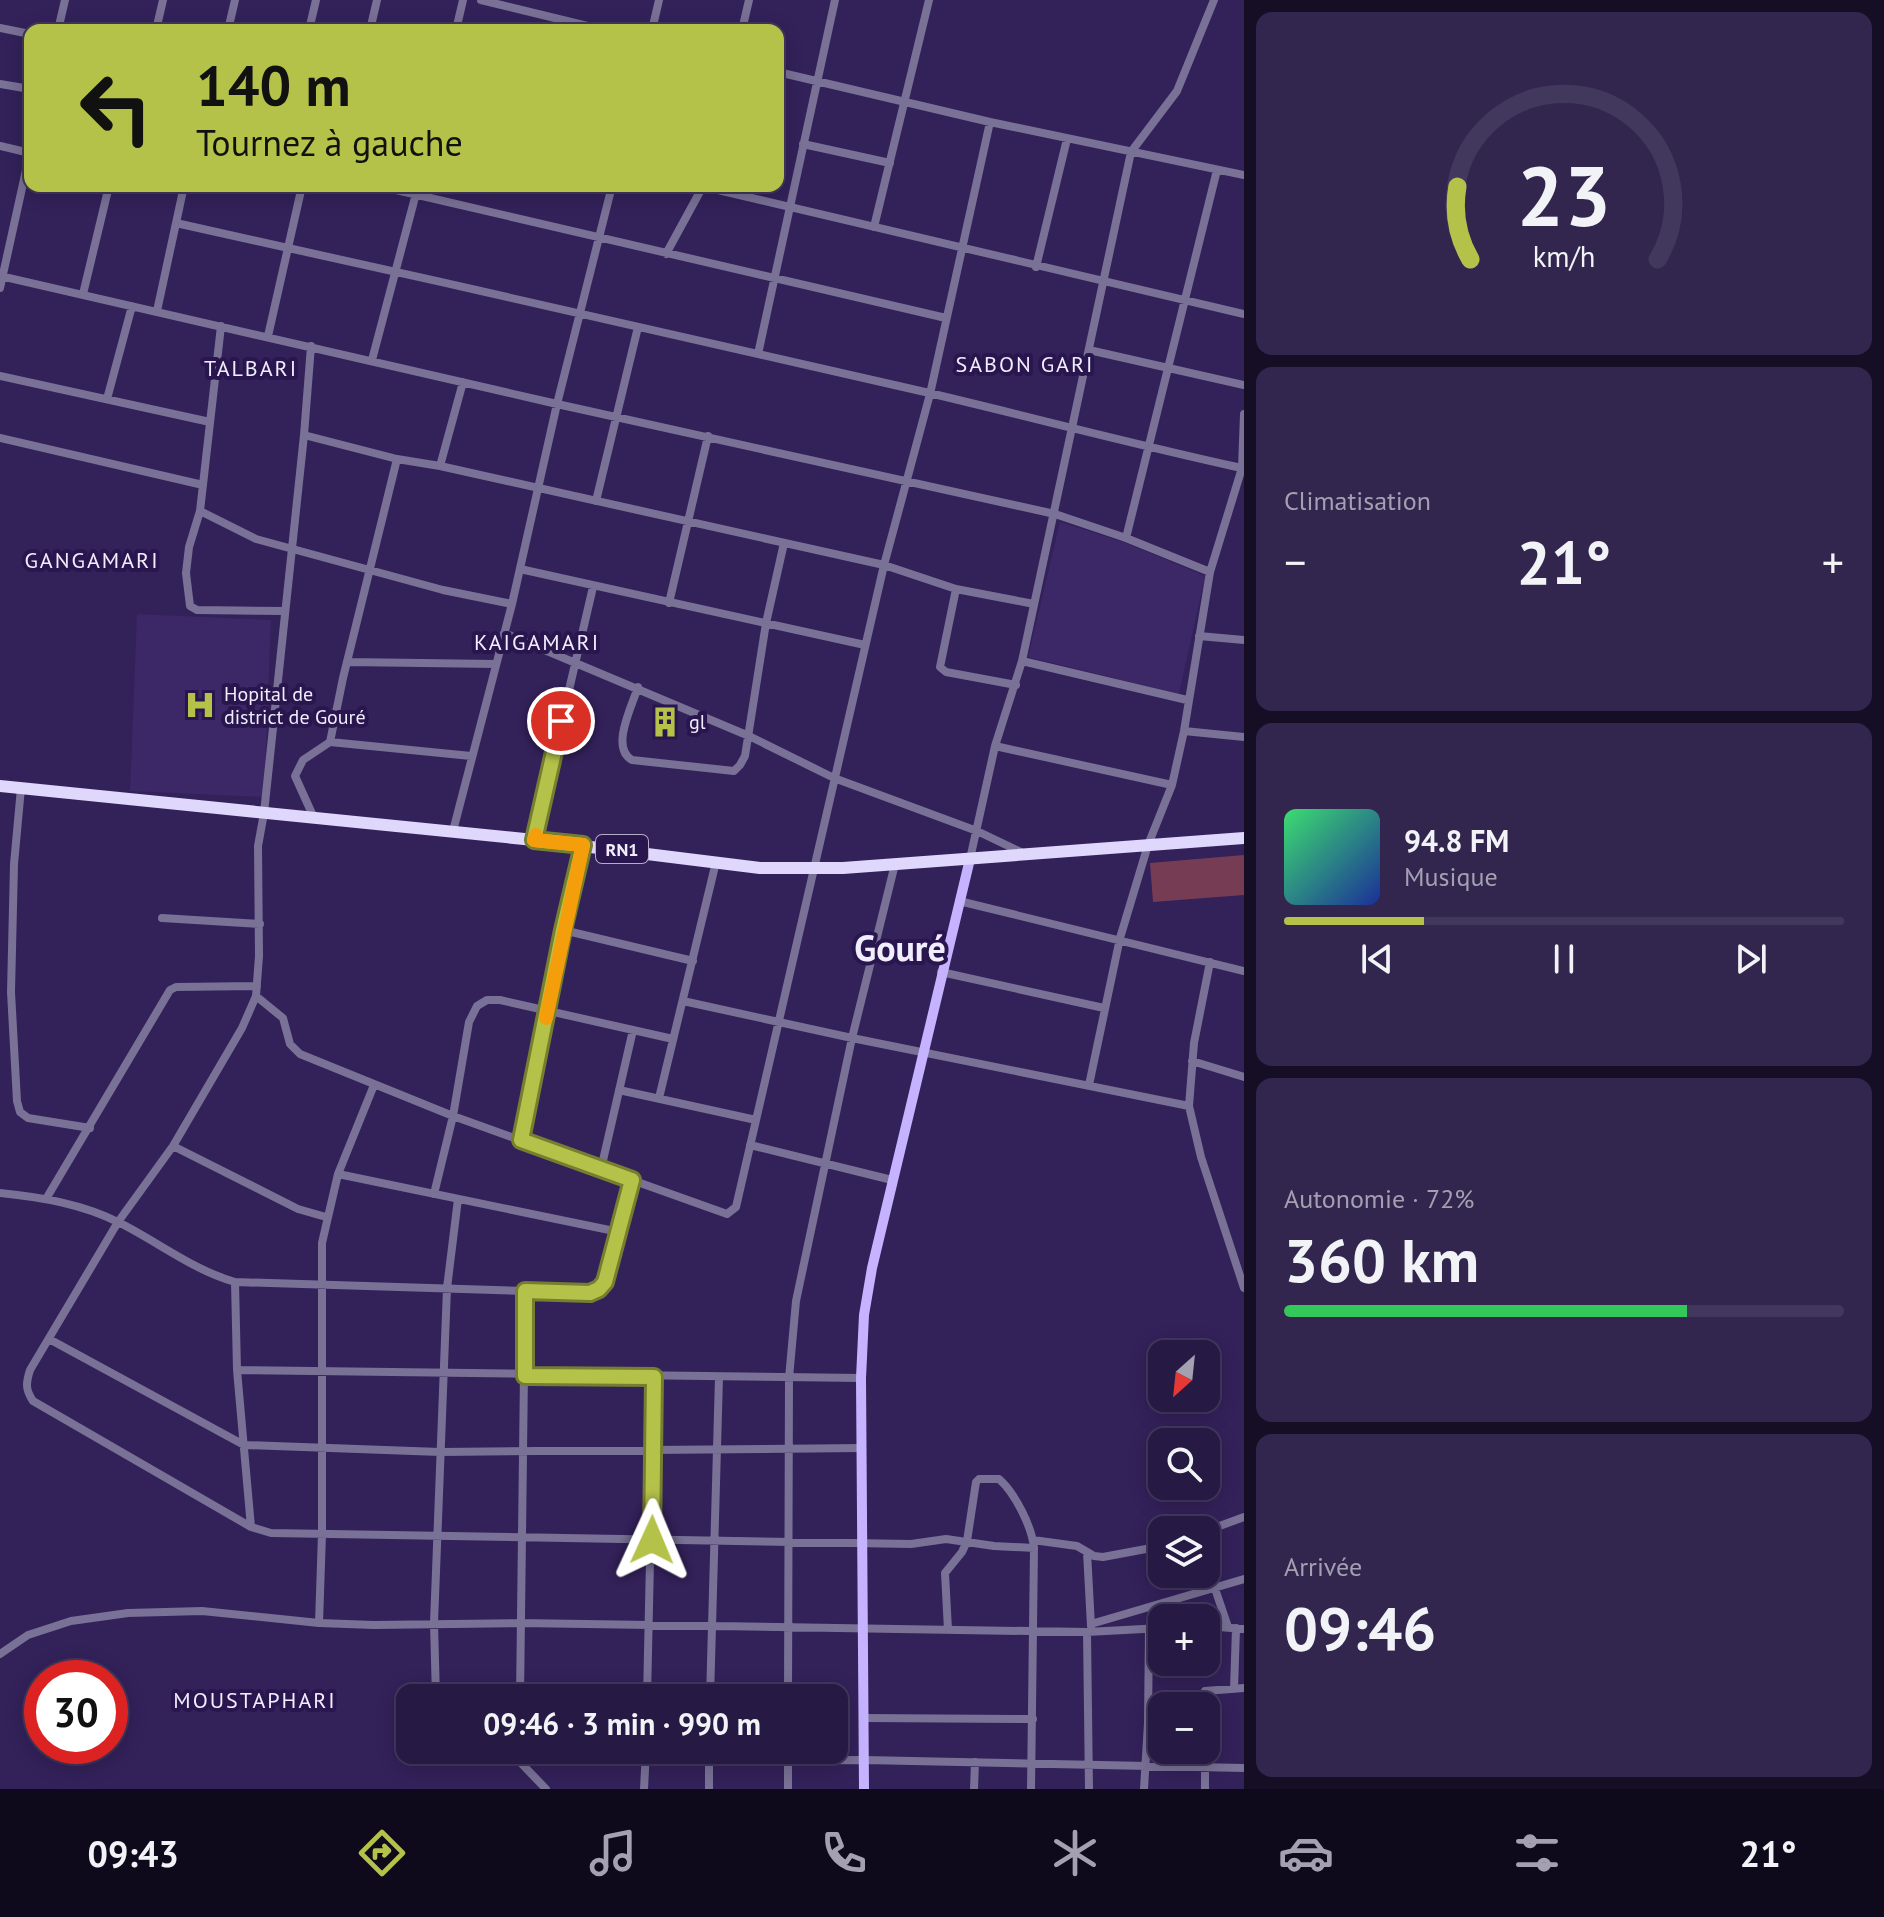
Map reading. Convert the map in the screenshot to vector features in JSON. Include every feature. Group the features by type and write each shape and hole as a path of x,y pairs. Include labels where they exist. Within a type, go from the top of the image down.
{"highway":[{"name":"RN1","path":"0,786 583,845 760,868 815,869 1244,838"}],"main road":[{"path":"864,1789 861,1378 864,1315 892,1180 970,859"}],"street":[{"path":"59,24 65,0"},
{"path":"157,24 163,0"},
{"path":"229,24 235,0"},
{"path":"310,24 316,0"},
{"path":"371,24 377,0"},
{"path":"457,24 463,0"},
{"path":"481,0 579,24"},
{"path":"653,24 659,0"},
{"path":"743,24 749,0"},
{"path":"758,354 835,0"},
{"path":"874,227 929,0"},
{"path":"970,859 995,746 1022,661 1131,152 1177,91 1214,0"},
{"path":"0,28 24,33"},
{"path":"784,73 990,122 1244,175"},
{"path":"0,84 24,88"},
{"path":"256,996 283,1018 294,1050 453,1116 727,1214 736,1207 884,565 930,394 990,122"},
{"path":"1036,267 1067,139"},
{"path":"803,144 890,163"},
{"path":"0,146 24,152"},
{"path":"1126,538 1217,170"},
{"path":"0,288 24,178"},
{"path":"83,294 108,192"},
{"path":"157,311 183,192"},
{"path":"268,336 301,192"},
{"path":"372,360 416,192"},
{"path":"425,192 666,254 946,318"},
{"path":"453,831 512,604 557,404 611,192"},
{"path":"666,254 699,192"},
{"path":"727,192 1244,314"},
{"path":"176,223 580,313 1242,468"},
{"path":"1,276 1055,514 1126,538 1210,572"},
{"path":"107,399 132,306"},
{"path":"221,326 200,511 189,547 186,573 190,606 197,610 285,611"},
{"path":"596,501 638,327"},
{"path":"311,346 293,548 258,846 260,924 256,996 226,1059 173,1146 118,1222 49,1339 26,1382 26,1392 33,1401 251,1527 271,1533 911,1544 946,1539 994,1546 1077,1546 1103,1557 1148,1549"},
{"path":"1089,350 1244,385"},
{"path":"0,376 210,422"},
{"path":"440,466 463,382"},
{"path":"1089,1085 1120,938 1148,845 1172,785 1210,572 1242,468 1243,419"},
{"path":"304,435 397,459 884,565 956,589 1034,604"},
{"path":"669,603 708,436"},
{"path":"0,438 203,485"},
{"path":"330,742 397,459"},
{"path":"200,511 244,535 443,590 512,604"},
{"path":"638,687 622,739 622,750 632,760 734,771 745,756 766,623 784,543"},
{"path":"520,569 865,645"},
{"path":"534,840 593,587"},
{"path":"956,589 940,667 946,672 1016,685"},
{"path":"504,633 638,687 834,778 977,831 1028,855"},
{"path":"1199,636 1244,640"},
{"path":"1022,661 1187,700"},
{"path":"347,662 496,664"},
{"path":"1184,731 1244,737"},
{"path":"314,818 295,776 303,760 330,742 471,756"},
{"path":"995,746 1172,785"},
{"path":"21,788 14,864 11,992 17,1101 20,1112 28,1118 90,1128"},
{"path":"521,1140 583,845"},
{"path":"659,1098 716,862"},
{"path":"788,1684 789,1378 796,1301 852,1038 895,864"},
{"path":"959,901 1120,938 1244,971"},
{"path":"162,918 260,924"},
{"path":"869,926 879,928"},
{"path":"563,930 693,961"},
{"path":"1210,962 1192,1061 1189,1106 1201,1157 1244,1288"},
{"path":"941,972 1104,1008"},
{"path":"46,1199 170,990 176,987 257,986"},
{"path":"434,1194 453,1116 469,1022 477,1006 487,1000 500,1000 673,1039"},
{"path":"683,1001 1189,1106"},
{"path":"601,1169 633,1030"},
{"path":"1192,1061 1244,1077"},
{"path":"319,1623 323,1448 322,1243 338,1174 374,1085"},
{"path":"619,1090 756,1120"},
{"path":"750,1145 892,1180"},
{"path":"173,1146 298,1209 326,1217"},
{"path":"338,1174 619,1232"},
{"path":"0,1193 46,1199 118,1222 199,1267 235,1282 590,1293 605,1282 632,1180"},
{"path":"436,1684 434,1623 447,1288 458,1199"},
{"path":"235,1282 237,1370 251,1527"},
{"path":"520,1684 525,1291"},
{"path":"49,1339 244,1445 440,1452 862,1448"},
{"path":"237,1370 861,1378"},
{"path":"647,1684 654,1377"},
{"path":"710,1684 719,1377"},
{"path":"948,1630 945,1573 967,1541 976,1482 979,1479 999,1479 1034,1544 1031,1789"},
{"path":"1220,1526 1244,1517"},
{"path":"1087,1552 1089,1789"},
{"path":"1220,1587 1244,1579"},
{"path":"1090,1629 1216,1588 1236,1628 1239,1688 1205,1692"},
{"path":"0,1654 28,1635 57,1626 128,1613 202,1611 319,1623 649,1624 864,1630 1148,1628"},
{"path":"1144,1789 1148,1663"},
{"path":"864,1718 1033,1719"},
{"path":"848,1760 1244,1768"},
{"path":"974,1789 975,1762"},
{"path":"522,1764 546,1789"},
{"path":"644,1789 645,1764"},
{"path":"709,1764 709,1789"},
{"path":"788,1764 788,1789"},
{"path":"1205,1764 1205,1789"}],"shaded area":[{"path":"1060,522 1126,543 1205,576 1179,694 1028,657"},
{"name":"Hopital de district de Gouré","path":"137,614 271,620 264,797 130,791"},
{"path":"1244,855 1244,895 1153,902 1150,863"}],"slow traffic":[{"path":"536,835 534,840 583,845 546,1018"}],"place":[{"name":"Hopital de district de Gouré","path":"200,705"},
{"name":"gl","path":"665,722"}],"district":[{"name":"SABON GARI","path":"1025,364"},
{"name":"TALBARI","path":"251,368"},
{"name":"GANGAMARI","path":"92,560"},
{"name":"KAIGAMARI","path":"537,642"},
{"name":"Gouré","path":"900,947"},
{"name":"MOUSTAPHARI","path":"255,1700"}],"route":[{"path":"561,721 534,840 583,845 521,1140 632,1180 605,1282 599,1289 590,1293 525,1291 525,1376 654,1377 652,1540"}]}
